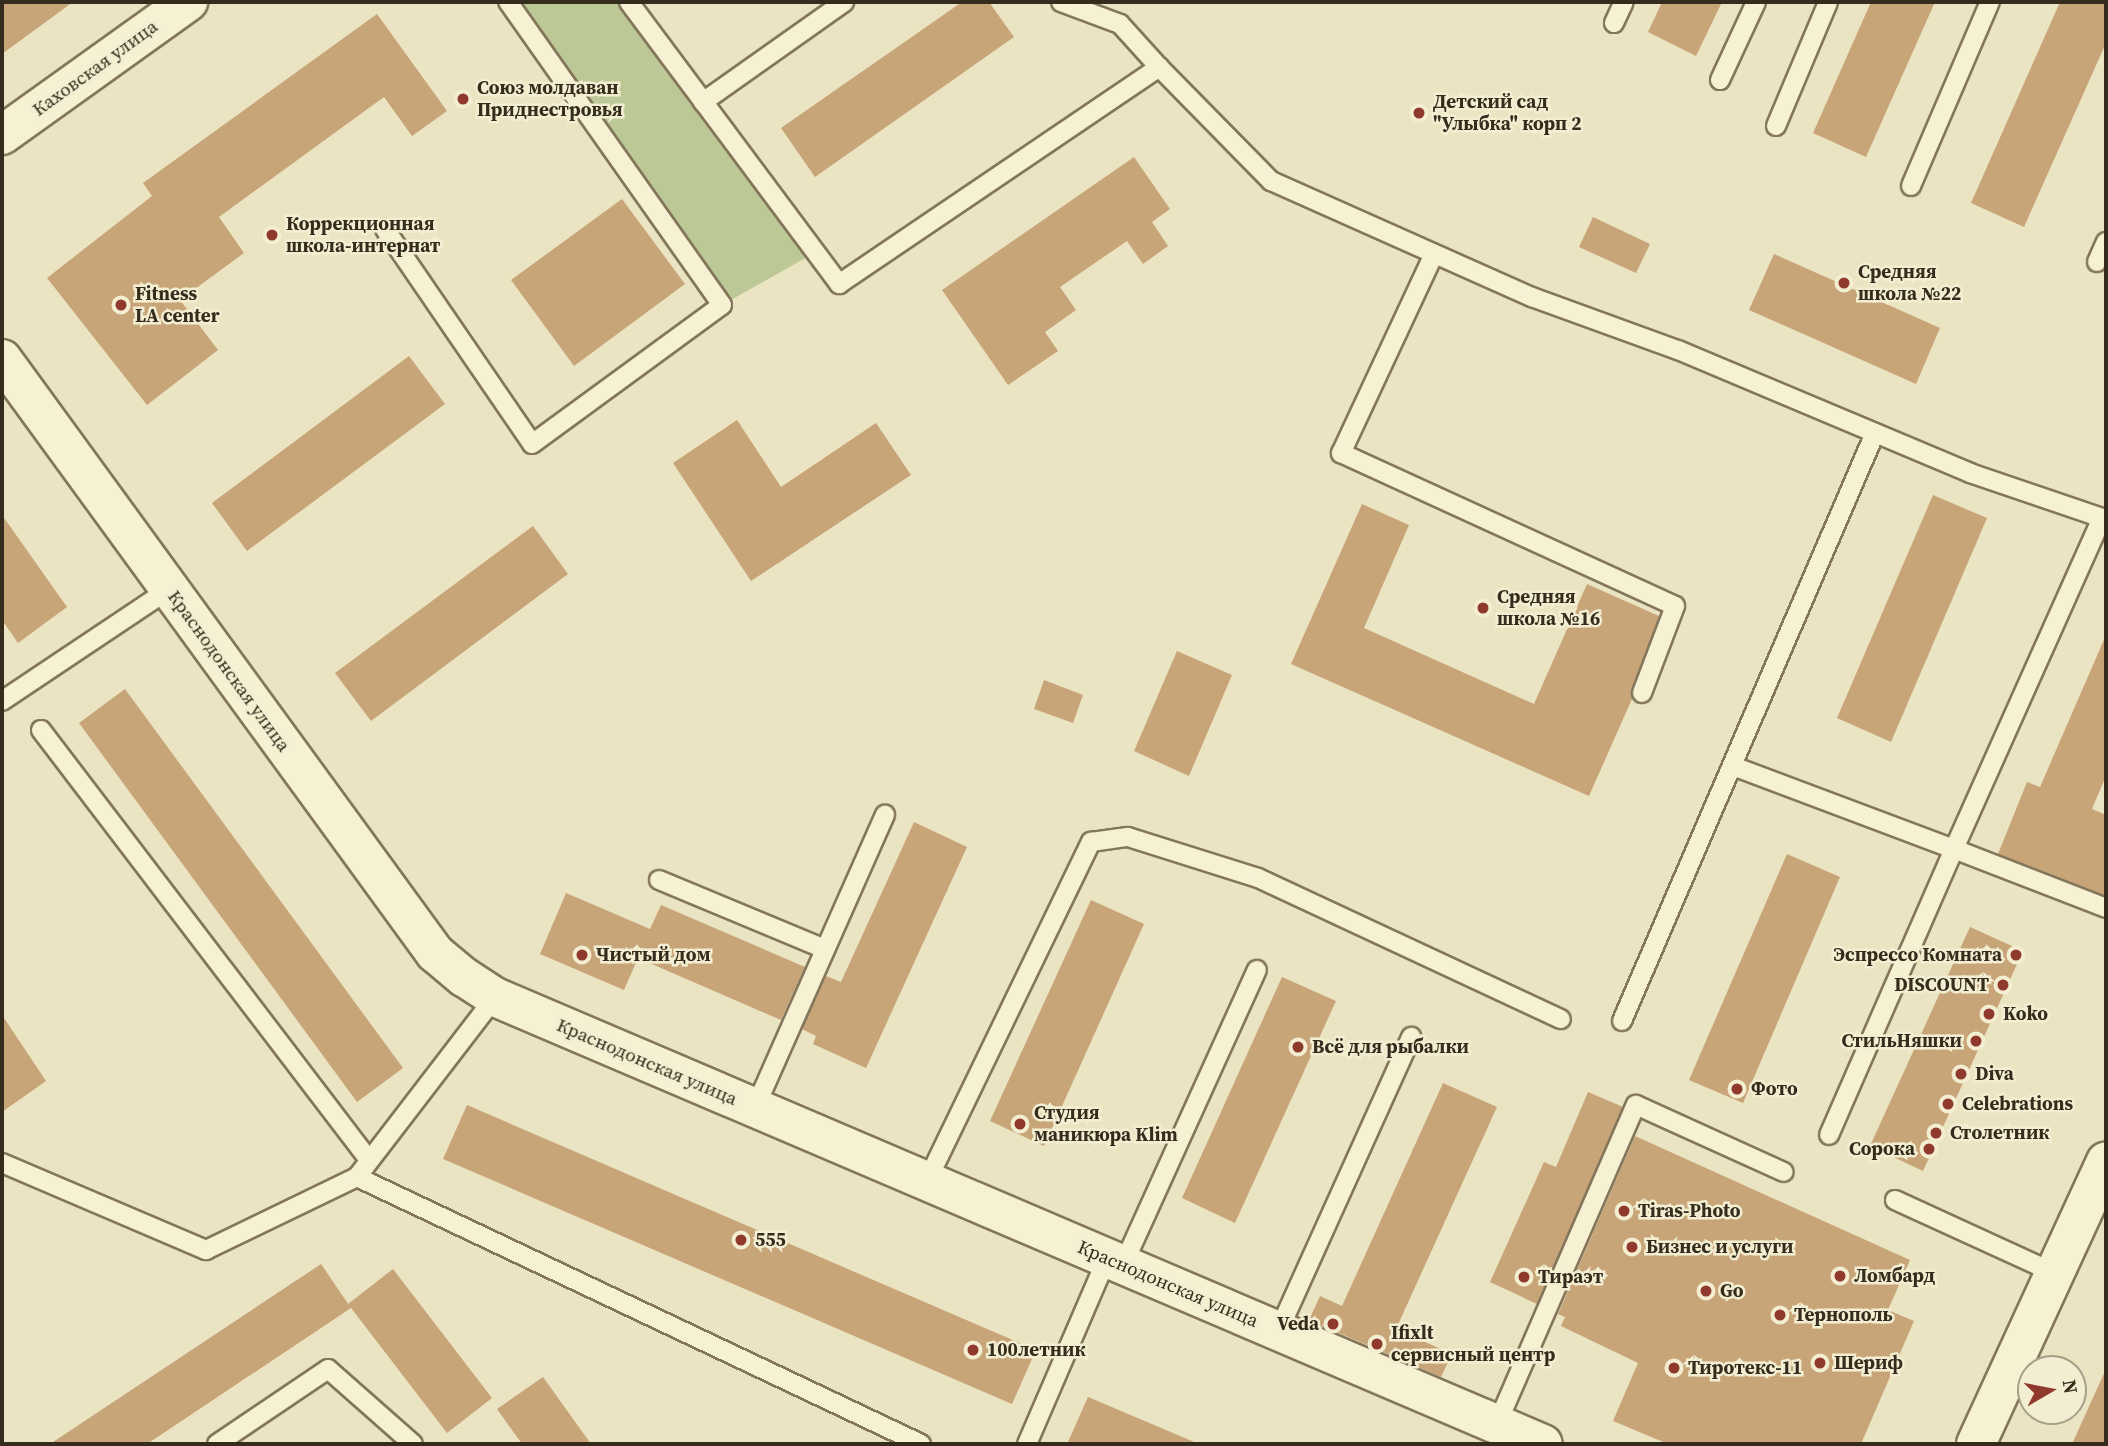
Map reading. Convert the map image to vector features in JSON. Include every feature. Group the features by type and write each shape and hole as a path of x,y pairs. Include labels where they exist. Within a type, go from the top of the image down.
{"street":[{"name":"Каховская улица","path":"2,135 188,2"},
{"name":"Краснодонская улица","path":"2,359 435,953 495,997 1543,1444"},
{"path":"1976,1444 2057,1274 2106,1161"}],"lane":[{"path":"385,229 532,444 722,305 508,2"},
{"path":"629,2 839,284 1159,66"},
{"path":"704,102 844,2"},
{"path":"1061,2 1119,24 1271,181 1434,254 1875,433 2104,512 1829,1135"},
{"path":"1614,23 1624,2"},
{"path":"1720,80 1756,2"},
{"path":"1776,126 1828,2"},
{"path":"1911,186 1990,2"},
{"path":"2097,262 2106,242"},
{"path":"1434,254 1341,453 1675,606 1642,693"},
{"path":"1622,1021 1875,433"},
{"path":"2,678 7,697 169,589"},
{"path":"41,730 369,1160"},
{"path":"1733,766 2106,908"},
{"path":"755,1108 885,814"},
{"path":"927,1181 1091,842 1128,837 1258,878 1561,1019"},
{"path":"659,880 825,950"},
{"path":"1027,1444 1257,970"},
{"path":"2,1163 206,1250 357,1177 495,997"},
{"path":"1279,1332 1411,1037"},
{"path":"1497,1424 1636,1105 1784,1172"},
{"path":"357,1177 922,1444"},
{"path":"1895,1200 2057,1274"},
{"path":"217,1444 328,1369 414,1444"}],"green space":[{"path":"508,2 629,2 816,252 722,305"}],"building":[{"path":"2,2 73,2 2,54"},
{"path":"962,2 989,2 1014,37 815,177 781,128"},
{"path":"1662,2 1722,2 1696,56 1648,32"},
{"path":"1871,2 1935,2 1866,157 1813,133"},
{"path":"2060,2 2106,2 2106,43 2024,227 1971,203"},
{"path":"377,14 447,111 412,136 384,97 219,217 244,253 180,300 218,350 147,405 47,278 152,196 143,183"},
{"path":"1134,157 1170,209 1152,222 1168,246 1143,264 1127,241 1060,287 1076,310 1045,332 1058,351 1008,385 942,290"},
{"path":"622,199 685,284 574,366 511,280"},
{"path":"1593,217 1650,244 1636,273 1579,247"},
{"path":"1774,254 1940,328 1916,384 1749,310"},
{"path":"409,356 445,404 247,551 212,503"},
{"path":"737,420 781,487 876,423 911,475 751,581 673,463"},
{"path":"1933,495 1987,518 1891,742 1837,718"},
{"path":"1362,504 1409,525 1364,628 1534,704 1587,584 1659,616 1632,699 1589,796 1291,664"},
{"path":"2,515 67,607 18,643 2,620"},
{"path":"533,526 568,574 371,721 335,673"},
{"path":"2106,635 2106,776 2092,809 2106,815 2106,896 1998,854 2027,782 2040,787"},
{"path":"1177,651 1232,675 1189,776 1134,751"},
{"path":"1044,680 1083,695 1073,723 1034,709"},
{"path":"125,689 403,1068 357,1102 79,723"},
{"path":"914,822 967,847 866,1068 813,1044 816,1036 802,1029 826,976 841,982"},
{"path":"1787,854 1840,877 1743,1103 1689,1080"},
{"path":"566,893 650,929 661,905 805,967 781,1020 638,958 624,990 540,954"},
{"path":"1091,900 1144,924 1044,1146 990,1121"},
{"path":"1970,927 2023,951 1923,1171 1870,1146"},
{"path":"1282,977 1336,1001 1235,1223 1182,1198"},
{"path":"2,1015 46,1081 2,1112"},
{"path":"1443,1083 1497,1107 1396,1329 1452,1354 1441,1377 1309,1320 1320,1296 1342,1306"},
{"path":"1588,1092 1623,1107 1537,1304 1490,1282 1544,1162 1556,1167"},
{"path":"467,1105 1036,1350 1012,1404 443,1159"},
{"name":"Тернополь","path":"1635,1136 1910,1260 1888,1310 1914,1321 1861,1444 1668,1444 1613,1421 1638,1363 1561,1326 1565,1317 1558,1314"},
{"path":"321,1264 351,1308 147,1444 50,1444"},
{"path":"393,1269 492,1398 447,1433 348,1304"},
{"path":"2106,1369 2106,1444 2072,1444 2081,1425 2087,1425 2087,1411"},
{"path":"543,1377 591,1444 522,1444 497,1409"},
{"path":"1088,1397 1199,1444 1067,1444"}],"place":[{"name":"Союз молдаван Приднестровья","path":"463,99"},
{"name":"Детский сад \"Улыбка\" корп 2","path":"1419,113"},
{"name":"Коррекционная школа-интернат","path":"272,235"},
{"name":"Средняя школа №22","path":"1844,283"},
{"name":"Fitness LA center","path":"121,305"},
{"name":"Средняя школа №16","path":"1483,608"},
{"name":"Чистый дом","path":"582,955"},
{"name":"Эспрессо Комната","path":"2016,955"},
{"name":"DISCOUNT","path":"2003,985"},
{"name":"Koko","path":"1989,1014"},
{"name":"СтильНяшки","path":"1976,1041"},
{"name":"Всё для рыбалки","path":"1298,1047"},
{"name":"Diva","path":"1961,1074"},
{"name":"Фото","path":"1737,1089"},
{"name":"Сelebrations","path":"1948,1104"},
{"name":"Студия маникюра Klim","path":"1020,1124"},
{"name":"Столетник","path":"1936,1133"},
{"name":"Сорока","path":"1929,1149"},
{"name":"Tiras-Photo","path":"1624,1211"},
{"name":"555","path":"741,1240"},
{"name":"Бизнес и услуги","path":"1632,1247"},
{"name":"Ломбард","path":"1840,1276"},
{"name":"Тираэт","path":"1524,1277"},
{"name":"Go","path":"1706,1291"},
{"name":"Тернополь","path":"1780,1315"},
{"name":"Veda","path":"1333,1324"},
{"name":"Ifixlt сервисный центр","path":"1377,1344"},
{"name":"100летник","path":"973,1350"},
{"name":"Шериф","path":"1820,1363"},
{"name":"Тиротекс-11","path":"1674,1368"}]}
